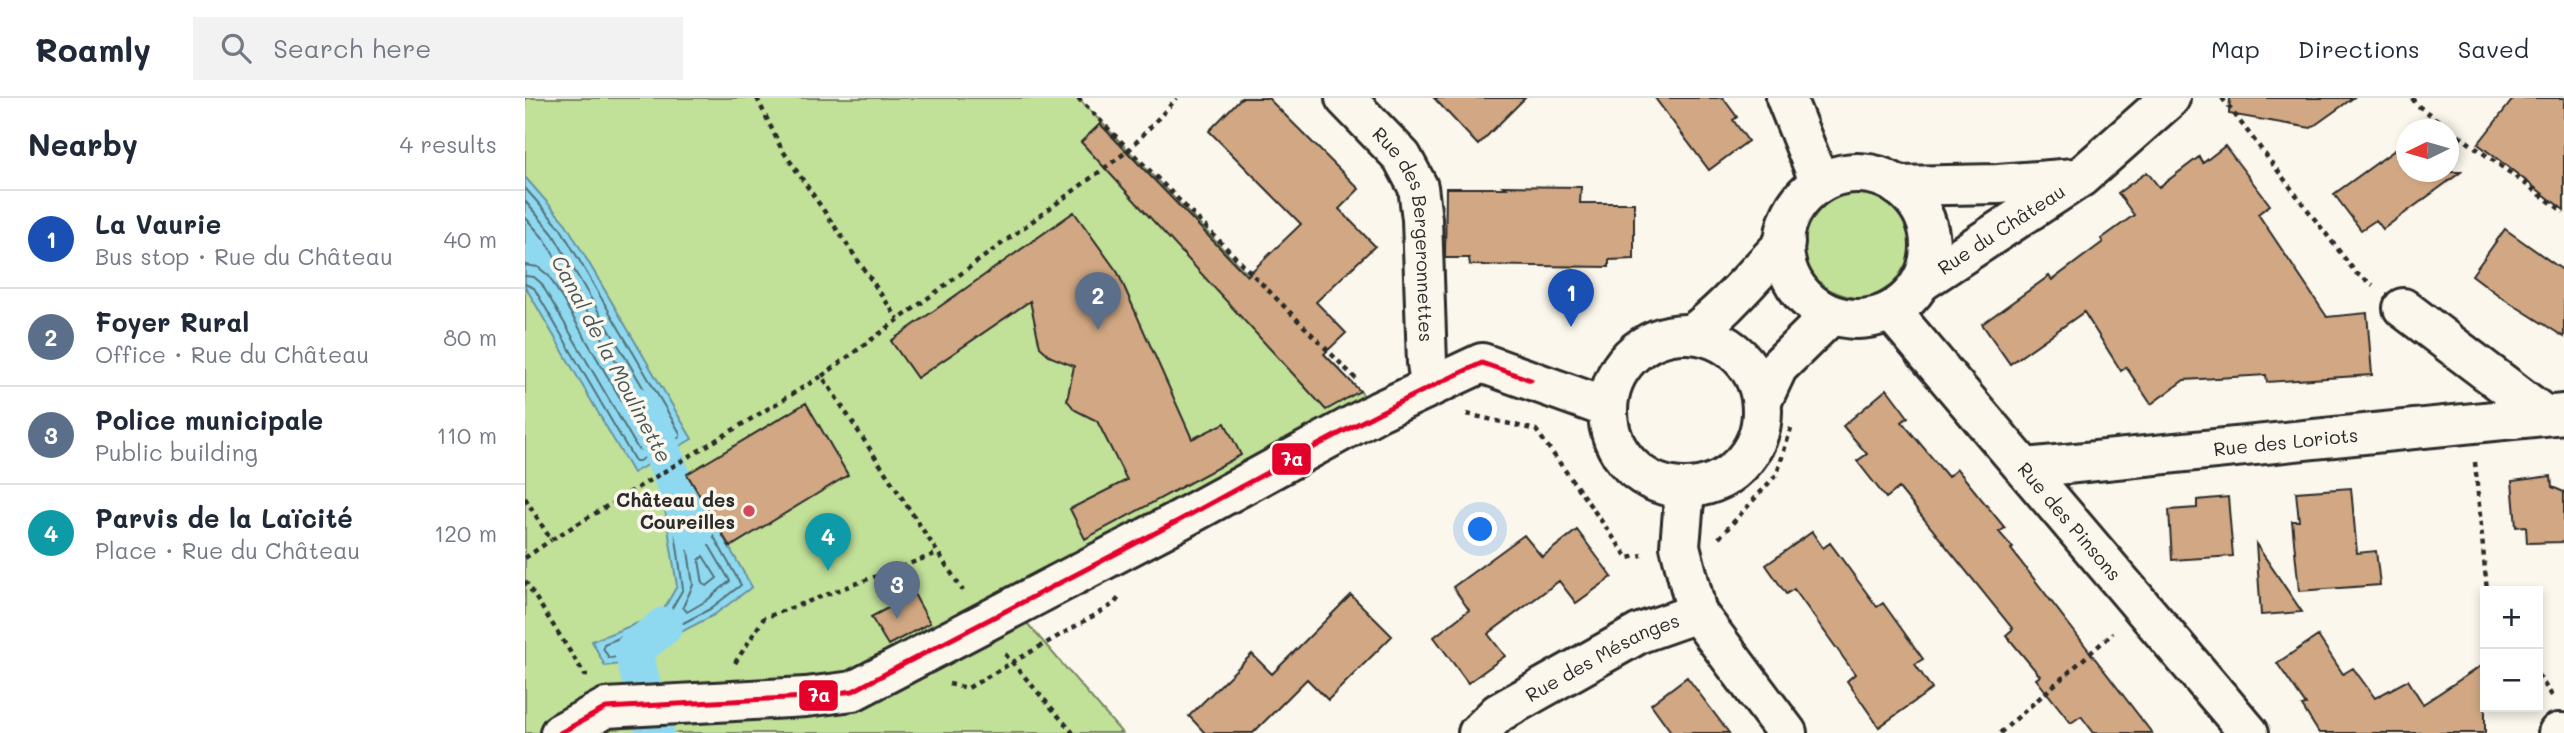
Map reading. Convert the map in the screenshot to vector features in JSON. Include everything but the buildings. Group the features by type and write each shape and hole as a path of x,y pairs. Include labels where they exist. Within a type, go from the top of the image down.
{"street":[{"name":"Rue des Bergeronnettes","path":"1345,98 1402,157 1418,187 1430,386"},
{"path":"1786,98 1820,183"},
{"name":"Rue du Château","path":"1921,282 2081,177 2170,98"},
{"path":"1860,173 1880,176 1898,186 1912,198 1929,229 1928,265 1921,282 1908,299 1891,311 1873,317 1854,319 1832,315 1812,303 1796,286 1787,265 1784,243 1789,220 1802,199 1820,183 1839,175 1860,173"},
{"name":"Rue du Château","path":"1898,186 1998,184 2081,177"},
{"path":"1692,334 1718,316 1784,243"},
{"name":"Rue des Loriots","path":"2403,308 2501,383 2554,414"},
{"name":"Rue des Pinsons","path":"1891,311 2249,733"},
{"path":"1762,401 1778,367 1832,315"},
{"path":"1692,334 1716,340 1738,355 1754,376 1762,401 1761,427 1751,452 1734,471 1711,484 1685,489 1661,485 1639,473 1622,455 1611,433 1608,408 1613,383 1626,362 1644,345 1668,336 1692,334"},
{"path":"560,733 606,708 806,697 853,691 1255,480 1379,411 1482,363 1608,408"},
{"path":"2478,422 2501,383"},
{"name":"Rue des Loriots","path":"2026,468 2554,414"},
{"path":"1685,489 1680,546 1697,613 1787,733"},
{"name":"Rue des Mésanges","path":"1478,733 1499,713 1640,633 1697,613"}],"path":[{"path":"757,98 781,148 898,319"},
{"path":"1078,98 1368,392 1379,411"},
{"path":"525,558 822,376 1129,150 1177,98"},
{"path":"2223,98 2356,273 2403,308"},
{"path":"2412,98 2417,105 2564,212"},
{"path":"822,376 1000,648 1073,733"},
{"path":"1457,412 1536,430 1628,558 1719,538 1777,474 1792,423"},
{"path":"2478,422 2487,586"},
{"path":"525,498 551,540"},
{"path":"733,666 764,618 938,553"},
{"path":"525,581 585,675"},
{"path":"942,682 968,688 1114,604 1128,586"},
{"path":"2000,733 2143,607"}],"green space":[{"path":"525,98 1078,98 1379,411 1014,608 1122,733 525,733"},
{"path":"1865,187 1887,197 1910,226 1910,258 1894,283 1867,301 1840,294 1817,282 1803,262 1801,250 1806,220 1819,201 1835,192"}],"water":[{"path":"525,177 566,224 692,439 633,473 525,286"},
{"path":"687,474 752,587 714,615 650,648 652,660 605,666 592,641 661,614 677,586 662,490"}],"waterway":[{"name":"Canal de la Moulinette","path":"641,407 655,434 694,532"},
{"name":"Canal de la Moulinette","path":"655,733 633,651 664,626"}],"transit line":[{"name":"7a","path":"560,733 606,708 806,697 853,691 1371,417 1482,363 1531,380"}],"place":[{"name":"La Vaurie","path":"1571,327"},
{"name":"Foyer Rural","path":"1098,330"},
{"name":"Château des Coureilles","path":"749,511"},
{"name":"Parvis de la Laïcité","path":"828,571"},
{"name":"Police municipale","path":"897,619"}]}
